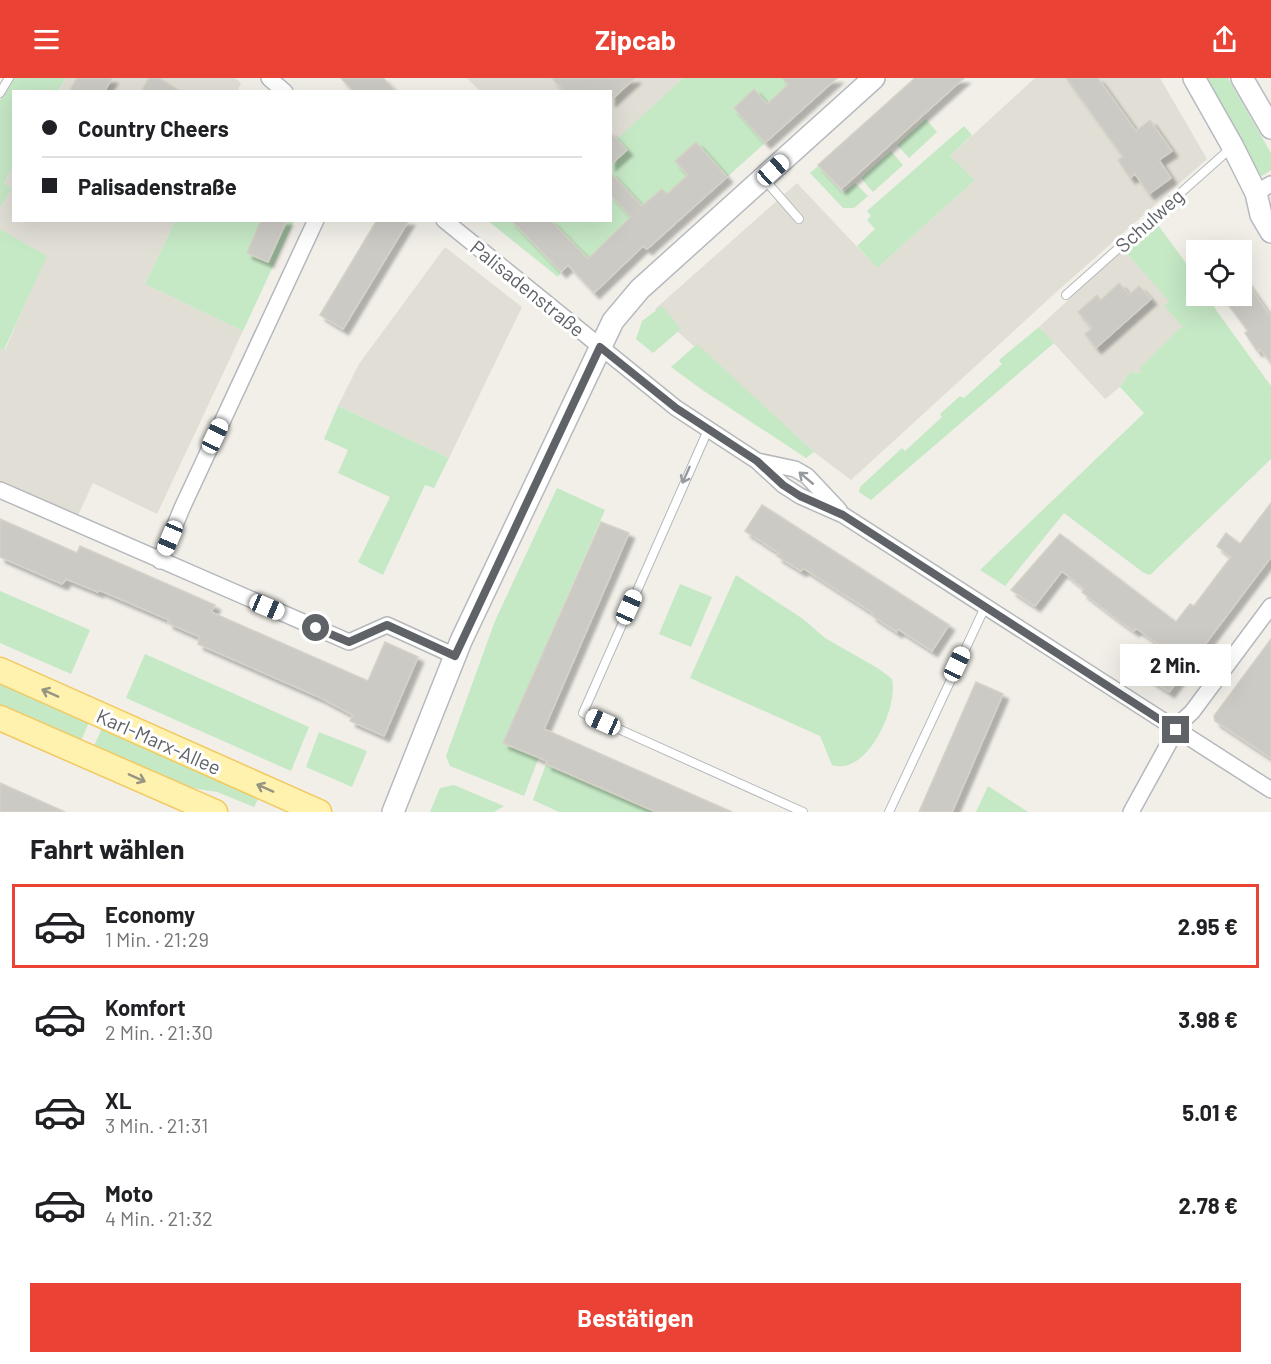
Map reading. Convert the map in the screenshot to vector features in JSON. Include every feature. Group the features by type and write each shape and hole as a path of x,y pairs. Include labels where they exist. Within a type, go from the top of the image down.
{"main road":[{"name":"Karl-Marx-Allee","path":"0,670 319,812"},
{"path":"0,718 215,812"}],"street":[{"path":"269,78 283,90"},
{"path":"393,812 455,656 613,321 640,289 874,78"},
{"path":"1194,78 1233,147 1264,188 1261,215 1271,232"},
{"path":"1242,78 1271,128"},
{"path":"160,561 182,508 315,222"},
{"name":"Palisadenstraße","path":"446,222 676,408 757,461 783,485 800,496 843,515 1271,790"},
{"path":"0,490 349,642 387,625 455,656"},
{"path":"1131,812 1180,723 1192,712 1271,606"}],"lane":[{"path":"0,93 9,78"},
{"name":"Schulweg","path":"1066,295 1233,147"},
{"path":"763,178 799,219"},
{"path":"708,429 583,713 803,812"},
{"path":"889,812 985,607"}],"shaded area":[{"path":"66,78 235,78 241,83 238,90 59,90"},
{"path":"467,78 683,78 612,144 612,90 479,90"},
{"path":"1035,78 1160,78 1207,159 1063,286 851,480 814,452 655,309 797,183 877,268 975,180 950,156"},
{"path":"12,168 12,188 4,183"},
{"path":"12,188 12,222 175,222 145,284 243,331 157,514 93,483 78,515 0,482 0,348 5,350 46,256 0,229 0,208"},
{"path":"445,247 522,307 449,458 338,406 359,364"},
{"path":"1123,249 1170,301 1164,306 1186,329 1141,373 1130,372 1120,387 1105,399 1039,327"}],"green space":[{"path":"13,78 66,78 59,90 12,90 12,168 4,183 12,188 0,208 0,100"},
{"path":"683,78 787,78 788,85 767,104 754,89 734,107 765,143 727,177 695,143 675,161 688,175 667,194 661,189 641,207 612,174 612,163 627,150 617,139"},
{"path":"1203,78 1228,78 1271,153 1271,170 1262,176 1259,174"},
{"path":"926,119 937,132 909,158 897,145"},
{"path":"964,126 972,135 950,156 975,180 877,268 857,246 875,229 867,220 871,216 867,211"},
{"path":"891,151 903,165 873,192 861,178"},
{"path":"818,166 843,193 855,183 868,196 854,208 843,208 810,173"},
{"path":"612,195 631,217 587,260 551,222 612,222"},
{"path":"1155,221 1186,263 1186,306 1214,306 1271,386 1271,459 1150,575 1144,573 1064,513 1005,586 980,570 1144,413 1120,387 1130,372 1141,373 1140,368 1180,328 1184,328 1164,306 1169,301 1123,249"},
{"path":"175,222 294,222 243,331 145,284"},
{"path":"489,222 512,222 561,272 558,277"},
{"path":"0,229 47,256 4,350 0,348"},
{"path":"662,306 681,329 653,353 636,339 642,321"},
{"path":"1039,327 1054,343 871,500 859,492 860,487 902,448 905,451 942,417 940,414 960,396 964,398 1002,364 999,360"},
{"path":"697,344 814,452 806,458 671,367"},
{"path":"338,406 449,458 434,488 425,485 383,575 358,562 390,497 338,473 348,450 324,439"},
{"path":"557,488 605,510 503,743 539,757 524,796 450,766 446,756 495,621"},
{"path":"736,575 803,619 825,638 892,679 893,691 885,721 878,737 857,760 845,766 832,765 820,736 690,678"},
{"path":"680,584 712,597 691,647 659,634"},
{"path":"0,591 90,630 71,674 0,643"},
{"path":"145,654 309,727 291,771 126,698"},
{"path":"0,682 89,722 81,741 0,705"},
{"path":"102,728 258,799 254,807 217,792 186,787 94,746"},
{"path":"319,732 367,751 352,787 306,767"},
{"path":"546,764 656,812 559,812 533,800"},
{"path":"454,785 504,806 494,812 430,812 440,788"},
{"path":"988,786 1028,812 976,812"}],"building":[{"path":"77,78 112,78 105,90 70,90"},
{"path":"149,78 159,78 178,90 142,90"},
{"path":"341,78 383,78 394,90 352,90"},
{"path":"552,78 635,78 612,99 612,90 563,90"},
{"path":"782,78 837,78 765,143 734,108 754,89 767,104 788,85"},
{"path":"915,78 964,78 841,189 818,165"},
{"path":"1066,78 1098,78 1136,131 1150,120 1172,151 1159,160 1171,178 1149,194 1135,174 1130,178 1118,160 1123,157"},
{"path":"612,134 627,150 612,163"},
{"path":"696,142 727,177 647,249 643,246 594,293 568,265 561,272 513,222 552,222 588,259 631,217 612,196 612,174 642,206 662,189 667,194 688,175 675,161"},
{"path":"260,222 286,222 268,262 247,253"},
{"path":"376,222 408,222 343,329 320,315"},
{"path":"1119,283 1129,295 1139,286 1151,299 1096,348 1085,334 1092,328 1078,312 1097,295 1101,300"},
{"path":"1252,290 1271,317 1271,363 1260,349 1257,351 1245,333 1248,331 1229,306 1252,306"},
{"path":"1271,503 1271,557 1169,692 1140,673 1161,646 1136,628 1134,631 1117,619 1082,592 1084,589 1062,571 1035,606 1011,590 1060,534 1176,622 1190,604 1194,606 1231,557 1217,546 1226,533 1240,544"},
{"path":"762,505 949,625 932,651 898,629 897,632 871,615 873,613 803,568 801,571 777,556 779,553 745,531"},
{"path":"0,519 77,553 80,546 215,605 211,612 368,681 385,642 418,657 384,736 350,721 353,715 321,698 198,644 200,637 168,623 169,620 99,590 98,592 66,579 62,584 0,557"},
{"path":"601,522 629,533 544,729 732,812 656,812 503,743"},
{"path":"1271,639 1271,758 1215,721 1214,716"},
{"path":"976,682 1003,694 952,812 919,812"},
{"path":"0,783 65,812 0,812"}],"route":[{"path":"316,628 349,642 387,625 455,656 600,347 676,408 757,461 783,485 800,496 843,515 1176,730"}]}
